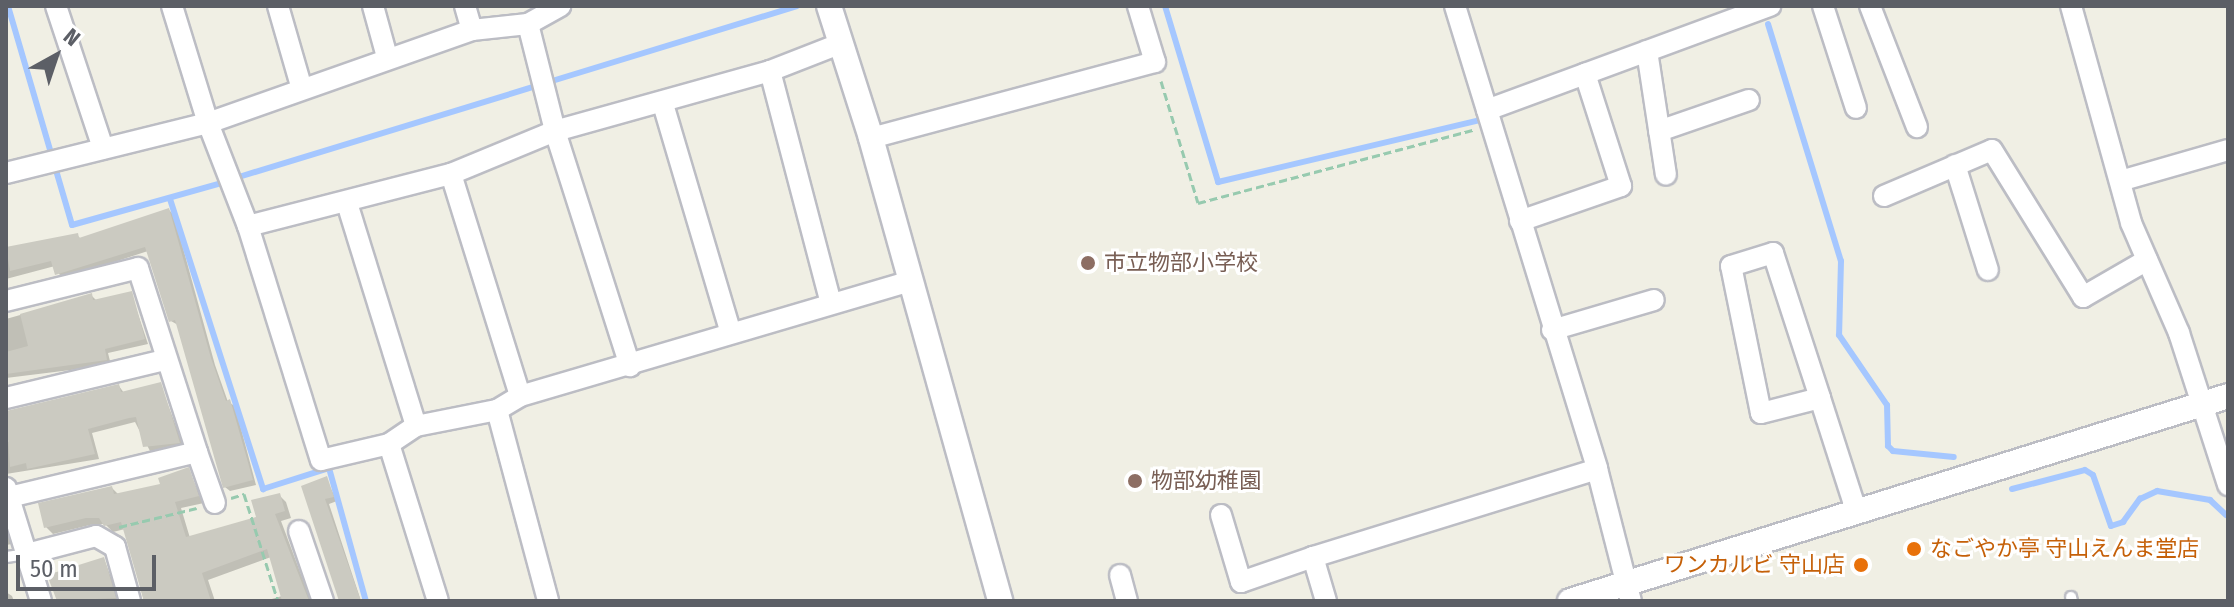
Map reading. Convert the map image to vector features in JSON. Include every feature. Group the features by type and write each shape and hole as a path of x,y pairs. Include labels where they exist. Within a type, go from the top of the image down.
{"street":[{"path":"56,6 103,148"},
{"path":"172,6 208,123 248,226 321,460 389,444 416,426 497,410 520,396 630,366 730,330 910,281"},
{"path":"278,6 302,89"},
{"path":"373,6 387,57"},
{"path":"465,6 472,30"},
{"path":"6,171 208,123 387,57 472,30 528,24 560,6"},
{"path":"829,6 871,138 1000,601"},
{"path":"871,138 1155,62 1138,6"},
{"path":"1455,6 1483,119 1520,221 1590,471 1628,593"},
{"path":"1483,119 1585,74 1770,6"},
{"path":"1823,6 1856,108"},
{"path":"1870,6 1917,127"},
{"path":"2071,6 2120,181 2147,260 2179,333 2199,405 2228,485"},
{"path":"528,24 555,131 630,366"},
{"path":"248,226 451,174 555,131 663,104 770,71 842,43"},
{"path":"1647,51 1666,175"},
{"path":"770,71 831,303"},
{"path":"1520,221 1621,186 1585,74"},
{"path":"1659,131 1749,100"},
{"path":"663,104 730,330"},
{"path":"1884,196 1992,150 2083,297 2147,260"},
{"path":"2120,181 2228,150"},
{"path":"1955,165 1988,270"},
{"path":"451,174 520,396"},
{"path":"347,203 416,426"},
{"path":"1820,398 1761,413 1731,266 1773,253 1820,398 1857,513"},
{"path":"6,301 138,268 164,360 215,503"},
{"path":"1552,330 1654,300"},
{"path":"6,398 164,360"},
{"path":"1570,601 1628,593 1857,513 2228,396"},
{"path":"497,410 548,601"},
{"path":"389,444 438,601"},
{"path":"41,601 7,494 197,452"},
{"path":"1221,515 1241,582 1590,471"},
{"path":"299,531 323,601"},
{"path":"27,554 96,536 115,547 130,601"},
{"path":"1313,557 1326,601"},
{"path":"1120,575 1127,601"}],"lane":[{"path":"6,557 27,554"}],"path":[{"path":"1155,62 1198,203 1483,119"},
{"path":"106,542 119,527 244,494 278,601"}],"building":[{"path":"169,208 211,358 226,401 230,399 253,480 223,488 175,320 169,322 145,247 55,275 51,261 10,271 6,247 78,233 79,238"},
{"path":"132,291 145,339 105,349 107,360 6,374 6,352 28,346 20,314 92,293 93,300"},
{"path":"161,382 180,443 143,447 136,417 88,429 95,454 27,469 26,463 10,467 6,411 119,384 121,392"},
{"path":"189,467 199,496 175,502 186,537 256,517 251,500 280,493 285,511 275,514 309,601 282,601 267,549 202,573 211,601 144,601 121,522 104,526 99,518 86,518 44,528 38,503 112,486 114,494 160,484 158,478"},
{"path":"327,476 334,497 325,499 361,601 339,601 301,486"},
{"path":"104,557 116,598 57,601 47,575"}],"waterway":[{"path":"8,6 72,225 221,183"},
{"path":"552,81 797,6"},
{"path":"1165,6 1218,182 1481,120 1483,126"},
{"path":"1768,24 1841,261 1839,335 1887,405 1888,446 1893,451 1954,457"},
{"path":"242,176 536,86"},
{"path":"170,199 263,489 329,468 366,601"},
{"path":"2012,489 2085,470 2093,475 2111,526 2123,522 2140,499 2157,491 2210,500 2226,515"}],"place":[{"name":"市立物部小学校","path":"1088,263"},
{"name":"物部幼稚園","path":"1135,481"},
{"name":"なごやか亭 守山えんま堂店","path":"1914,549"},
{"name":"ワンカルビ 守山店","path":"1861,565"}]}
